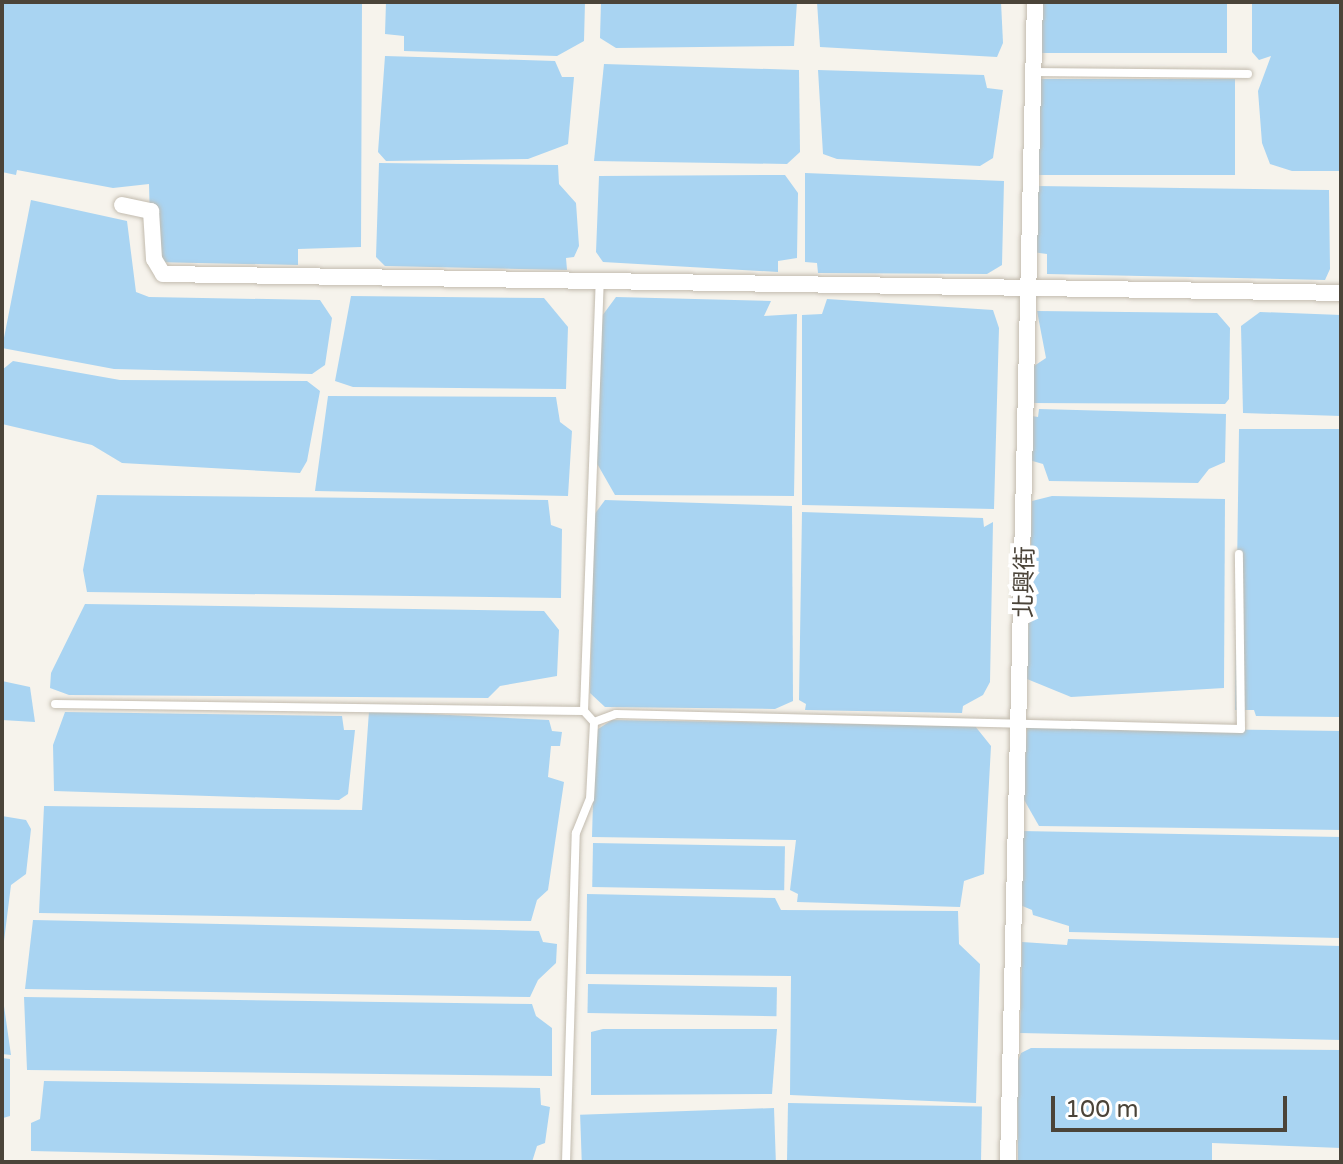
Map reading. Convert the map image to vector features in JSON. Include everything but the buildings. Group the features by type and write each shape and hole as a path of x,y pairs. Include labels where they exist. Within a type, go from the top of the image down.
{"street":[{"name":"北興街","path":"1008,1162 1022,725 1035,2"},
{"path":"122,205 151,211 154,259 163,274 1032,285 1341,293"}],"lane":[{"path":"1035,72 1248,74"},
{"path":"566,1162 576,833 590,799 594,722 584,711 600,279"},
{"path":"594,722 616,714 1241,729 1239,554"},
{"path":"55,704 584,711"}],"water":[{"path":"2,2 362,2 361,247 298,249 298,265 151,262 149,184 113,188 17,170 16,175 2,172"},
{"path":"386,2 585,2 584,41 557,56 404,51 404,36 385,34"},
{"path":"601,2 797,2 794,46 616,48 600,38"},
{"path":"817,2 1001,2 1003,43 997,57 820,47"},
{"path":"1038,2 1227,2 1227,53 1038,53"},
{"path":"1252,2 1341,2 1341,171 1292,171 1270,164 1262,143 1258,91 1271,56 1259,60 1252,52"},
{"path":"385,56 555,61 562,77 574,77 568,144 528,159 386,161 378,152"},
{"path":"604,64 799,70 800,152 787,164 594,161"},
{"path":"818,70 984,75 987,88 1003,90 993,158 980,166 837,159 823,154"},
{"path":"1034,79 1235,79 1235,175 1034,175"},
{"path":"379,163 558,165 559,184 576,203 579,246 574,257 566,258 567,270 385,266 376,257"},
{"path":"805,173 1004,181 1002,265 987,274 818,273 817,263 805,262"},
{"path":"785,175 798,193 797,258 778,261 778,272 603,262 596,252 599,176"},
{"path":"1037,186 1329,190 1330,269 1325,280 1047,274 1047,254 1032,252"},
{"path":"31,200 127,221 136,292 149,297 320,300 332,318 325,365 312,374 114,369 2,348"},
{"path":"351,296 544,298 568,327 566,389 353,387 335,381"},
{"path":"616,297 771,301 764,316 797,314 794,496 615,495 595,460 602,316"},
{"path":"827,299 993,310 999,328 994,509 802,505 802,315 822,314"},
{"path":"1037,311 1217,313 1230,328 1229,399 1225,404 1031,403 1031,368 1046,358"},
{"path":"1260,312 1341,315 1341,416 1243,413 1241,326"},
{"path":"13,361 120,380 307,381 320,391 307,461 300,473 122,463 92,445 2,424 2,370"},
{"path":"328,396 556,397 560,422 572,431 568,496 315,491"},
{"path":"1039,409 1226,414 1225,462 1209,469 1198,483 1049,481 1043,464 1029,460 1032,416 1038,417"},
{"path":"1239,429 1341,429 1341,717 1256,716 1254,710 1235,710"},
{"path":"97,495 548,500 551,525 562,529 561,598 87,592 83,570"},
{"path":"1052,496 1225,499 1224,688 1071,697 1027,679 1032,501"},
{"path":"605,500 792,506 793,701 775,709 605,707 590,693 594,515"},
{"path":"802,512 983,518 984,527 993,522 990,682 983,695 963,706 962,713 805,710 806,704 799,700"},
{"path":"85,604 544,611 559,630 557,676 500,686 488,698 69,695 50,688 51,673"},
{"path":"2,681 30,687 35,722 2,720"},
{"path":"369,711 549,720 552,731 562,732 560,746 551,746 548,777 564,782 548,890 537,900 531,921 39,913 44,806 362,810"},
{"path":"65,712 342,716 344,730 355,730 348,794 339,800 54,791 53,745"},
{"path":"612,720 975,726 991,746 984,874 964,881 960,907 797,902 798,894 790,890 796,840 592,837 595,731"},
{"path":"1027,727 1341,731 1341,830 1039,826 1023,798"},
{"path":"2,816 26,820 31,829 26,874 11,885 2,957"},
{"path":"1021,831 1341,837 1341,938 1069,932 1069,926 1033,915 1032,910 1020,905"},
{"path":"593,843 785,846 784,890 592,887"},
{"path":"587,894 775,898 781,910 958,911 959,944 980,964 976,1103 790,1095 791,976 586,974"},
{"path":"33,920 539,931 543,942 557,944 556,963 538,980 530,997 25,989"},
{"path":"1068,939 1341,946 1341,1040 1020,1033 1022,942 1067,945"},
{"path":"588,984 777,987 776,1016 587,1013"},
{"path":"24,997 532,1004 536,1016 552,1028 552,1076 27,1070"},
{"path":"3,999 11,1055 2,1054"},
{"path":"603,1029 777,1029 772,1094 591,1095 591,1032"},
{"path":"1031,1048 1341,1050 1341,1148 1212,1143 1212,1162 1018,1162 1017,1063 1021,1053"},
{"path":"2,1058 10,1059 10,1116 3,1118"},
{"path":"44,1081 540,1088 541,1105 550,1107 545,1143 537,1146 532,1162 31,1151 31,1123 40,1119"},
{"path":"788,1103 982,1106 981,1162 787,1162"},
{"path":"774,1108 776,1162 582,1162 580,1115"}]}
